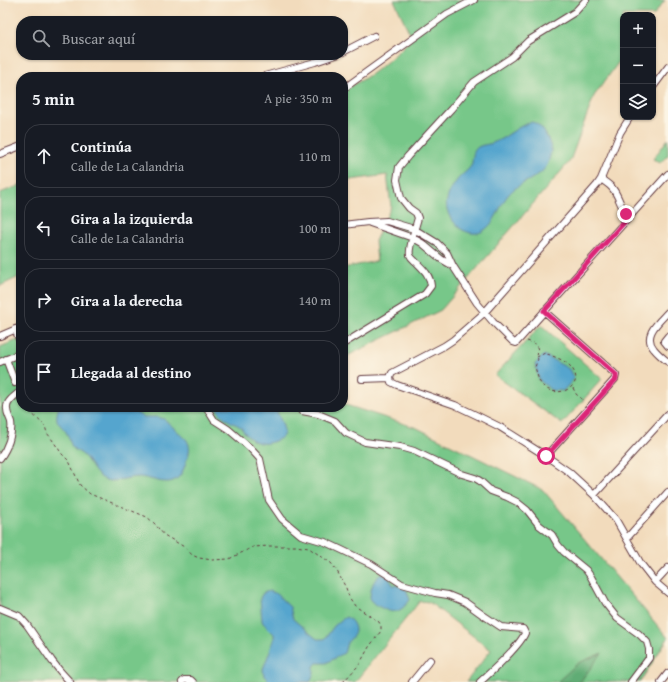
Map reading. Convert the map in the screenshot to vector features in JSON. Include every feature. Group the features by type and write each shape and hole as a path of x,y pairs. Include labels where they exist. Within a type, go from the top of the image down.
{"street":[{"path":"348,85 447,14 474,0"},
{"path":"348,341 424,294 431,286 430,279 425,271 410,256 409,250 418,218 416,213 409,208 401,198 397,180 399,167 451,110 474,82 512,57 528,41 575,12 586,0"},
{"path":"348,49 374,36"},
{"path":"279,72 321,60"},
{"path":"655,84 668,67"},
{"path":"390,378 392,373 454,340 484,313 597,185 620,133 628,120"},
{"path":"0,154 16,148"},
{"path":"348,224 387,221 414,230 437,243 447,253 453,266 484,313 515,343 668,174"},
{"path":"601,178 614,190 624,211 629,217"},
{"path":"368,222 413,238 453,266"},
{"path":"544,311 614,373 616,377 616,379 546,456"},
{"path":"668,312 650,333 649,340 653,349 668,362"},
{"path":"0,336 16,329"},
{"path":"668,336 664,341 668,346"},
{"path":"15,383 3,360 16,355"},
{"path":"390,378 391,382 397,385 455,405 500,427 569,472 594,495 616,520 641,564 655,582 668,593"},
{"path":"362,379 390,378"},
{"path":"0,458 8,443 11,430 11,422 8,416 7,407 8,403 16,395"},
{"path":"208,412 214,420 228,429 260,459 269,500 282,519 301,535 325,542 371,564 402,584 448,595 465,602 501,627 523,629 525,633 524,636 517,645 480,682"},
{"path":"307,412 318,414 335,421 346,433 365,442 400,447 414,451 462,474 475,478 491,492 517,502 539,525 552,535 564,552 586,570 605,603 616,618 639,634 647,642 649,658 631,682"},
{"path":"594,495 668,414"},
{"path":"627,538 668,492"},
{"path":"655,582 668,568"},
{"path":"0,608 19,616 52,661 70,682"},
{"path":"412,682 430,660"},
{"path":"661,682 668,673"},
{"path":"182,682 184,680 191,680 193,682"}],"path":[{"path":"526,341 536,344 538,350 537,357 538,359 535,368 541,384 553,391 560,392 572,387 576,379 570,365 545,353 537,357"},
{"path":"572,387 576,394 583,400"},
{"path":"30,412 45,426 47,433 69,461 80,485 90,494 147,517 164,535 186,548 192,555 199,558 220,560 229,559 253,548 270,546 303,546 309,548 331,563 337,571 349,597 355,606 379,622 381,626 381,630 359,665 343,682"}],"green space":[{"path":"394,0 665,0 656,12 620,12 620,60 594,96 570,161 441,310 348,356 348,267 377,261 375,241 391,207 387,175 348,180 348,88 371,74 397,53 412,38"},
{"path":"668,139 668,155 660,163 653,159"},
{"path":"16,187 16,278 0,286 0,193"},
{"path":"541,325 602,379 562,424 495,375"},
{"path":"16,341 16,412 348,412 348,406 417,428 543,490 668,638 640,682 466,682 491,650 429,602 420,601 355,682 0,682 0,347"},
{"path":"602,653 580,682 557,682 578,663"}],"water":[{"path":"532,122 542,129 547,136 551,151 548,164 535,177 518,186 509,194 494,220 486,229 481,232 473,233 461,229 448,214 446,203 450,190 471,166 474,151 482,145 493,143 522,126"},
{"path":"544,355 569,369 574,379 563,391 551,390 539,380 535,364"},
{"path":"135,412 143,417 158,417 164,419 186,439 189,444 189,454 184,469 177,479 167,482 138,477 111,481 106,480 98,475 83,455 72,447 66,432 57,421 57,413"},
{"path":"220,412 278,412 284,433 282,437 271,443 258,443 251,439 240,427 232,423"},
{"path":"383,574 388,577 393,585 402,587 407,591 410,600 401,609 392,612 388,611 370,600 371,588 374,581"},
{"path":"269,591 275,593 290,607 293,619 317,639 324,639 334,626 346,617 351,620 354,625 354,634 347,643 344,653 326,663 317,663 314,667 314,673 310,682 270,682 264,676 263,669 274,640 274,634 262,621 260,598 263,593"}],"route":[{"path":"546,456 616,379 616,375 544,311 629,217 626,214"}]}
